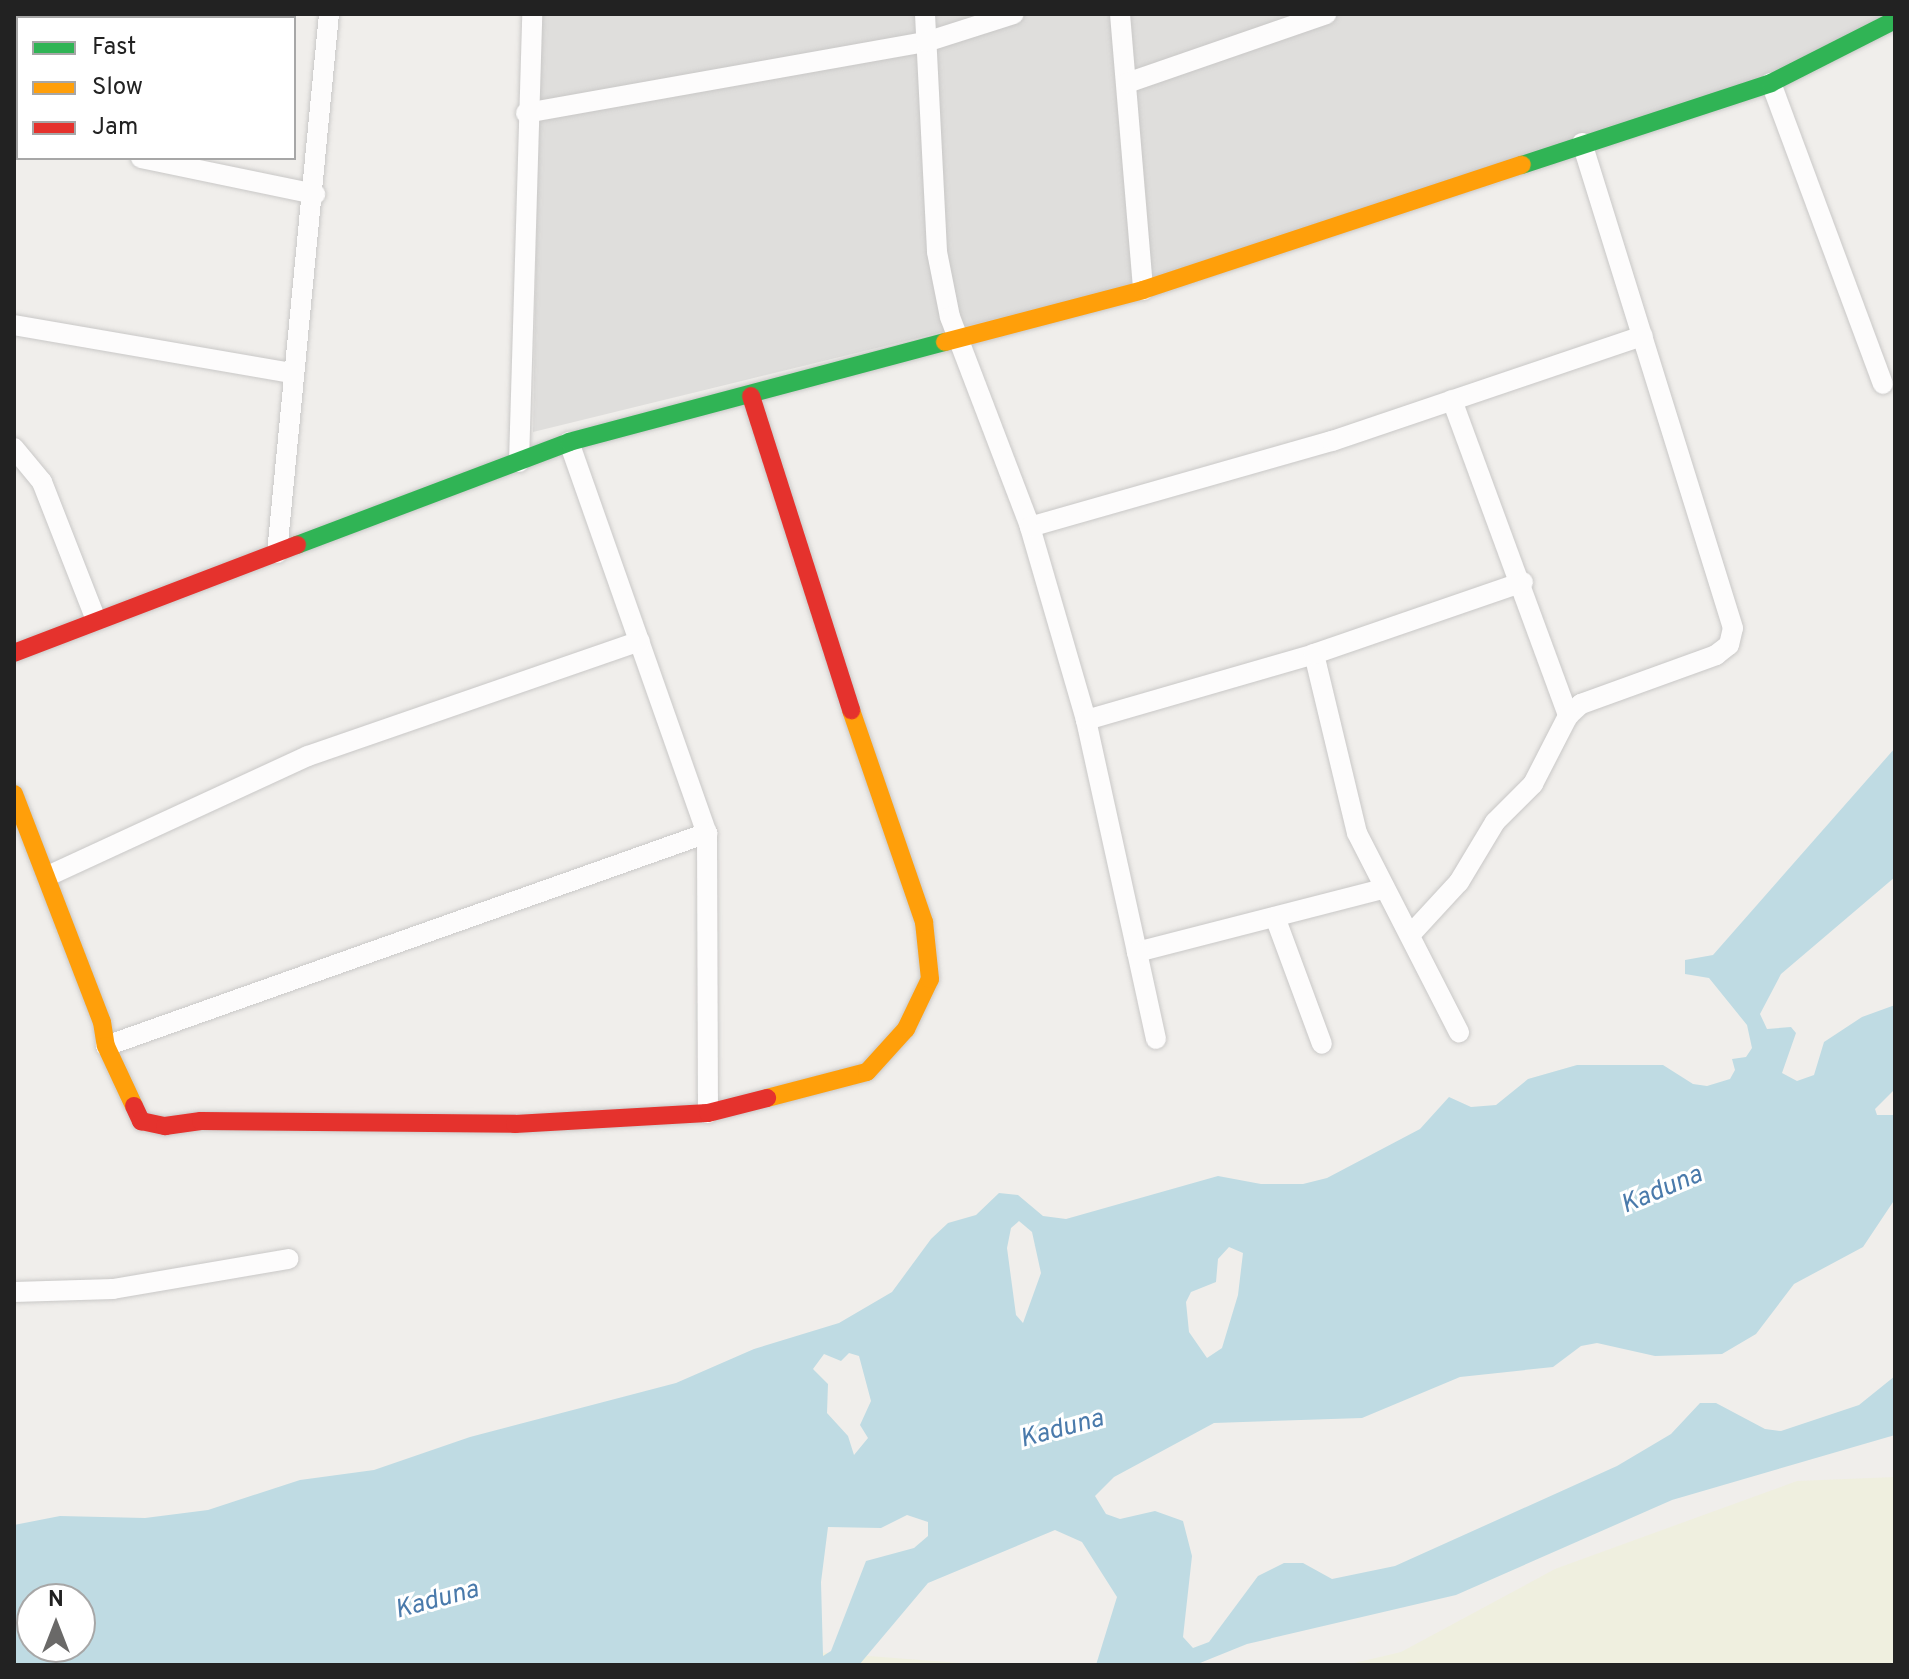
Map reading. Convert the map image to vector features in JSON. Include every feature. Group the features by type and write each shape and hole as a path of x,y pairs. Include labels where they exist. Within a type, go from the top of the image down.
{"street":[{"path":"277,553 291,373 315,194 329,14"},
{"path":"519,462 526,113 532,14"},
{"path":"925,14 937,252 960,341 1030,527 1086,720 1156,1039"},
{"path":"526,113 926,42 1014,14"},
{"path":"1120,14 1143,290"},
{"path":"1127,83 1326,14"},
{"path":"14,653 569,442 960,341 1143,290 1771,83 1895,20"},
{"path":"1771,83 1883,384"},
{"path":"1411,934 1459,882 1495,822 1533,784 1568,716 1581,704 1716,655 1729,645 1733,628 1582,143"},
{"path":"151,160 315,194"},
{"path":"14,325 291,373"},
{"path":"1030,527 1332,441 1643,336"},
{"path":"14,794 102,1022 106,1046 141,1121 165,1126 201,1121 515,1124 708,1113 867,1072 906,1029 930,979 924,922 898,856 751,396"},
{"path":"1452,400 1523,582 1568,716"},
{"path":"569,442 707,833 708,1113"},
{"path":"14,448 42,482 96,620"},
{"path":"1086,720 1314,654 1523,582"},
{"path":"48,876 308,756 640,641"},
{"path":"1314,654 1349,807 1382,889 1411,934 1459,1032"},
{"path":"106,1046 707,833"},
{"path":"1137,952 1382,889"},
{"path":"1275,917 1322,1044"},
{"path":"14,1292 113,1289 288,1259"}],"shaded area":[{"path":"540,14 1895,14 1783,75 1172,276 533,432"}],"green space":[{"path":"1895,1477 1895,1665 1346,1665 1401,1652 1555,1569 1797,1481"},
{"path":"777,1649 986,1665 450,1665"}],"water":[{"name":"Kaduna","path":"1895,748 1895,877 1781,974 1760,1014 1767,1029 1791,1027 1796,1033 1782,1073 1797,1081 1814,1075 1824,1042 1862,1017 1895,1005 1895,1089 1875,1109 1877,1115 1895,1115 1895,1199 1863,1247 1794,1284 1756,1334 1722,1354 1655,1356 1597,1343 1581,1346 1553,1367 1460,1377 1362,1418 1214,1423 1114,1477 1095,1496 1106,1514 1120,1519 1155,1511 1183,1521 1192,1556 1183,1637 1193,1648 1209,1642 1258,1576 1284,1563 1303,1563 1332,1579 1395,1566 1617,1466 1671,1434 1700,1403 1716,1403 1765,1429 1781,1431 1859,1405 1895,1376 1895,1435 1672,1500 1456,1595 1247,1644 1195,1665 1096,1665 1117,1597 1082,1542 1055,1530 928,1583 859,1665 14,1665 14,1525 60,1516 145,1518 208,1510 300,1480 374,1470 470,1437 676,1383 754,1349 839,1323 892,1292 931,1239 948,1223 976,1215 999,1193 1018,1195 1043,1216 1066,1219 1218,1176 1261,1184 1303,1184 1327,1178 1420,1129 1449,1097 1471,1107 1496,1105 1528,1079 1577,1065 1663,1065 1693,1084 1707,1086 1730,1079 1735,1070 1732,1059 1746,1057 1752,1048 1747,1025 1709,978 1685,974 1685,960 1713,955","holes":["1019,1221 1032,1232 1041,1273 1023,1323 1016,1315 1007,1248 1011,1228","1229,1247 1243,1253 1238,1295 1222,1348 1207,1358 1189,1332 1186,1302 1191,1292 1216,1282 1218,1259","849,1353 859,1356 871,1401 860,1425 868,1438 854,1455 848,1436 827,1413 828,1384 813,1369 824,1354 841,1361","907,1515 928,1522 928,1536 914,1548 866,1561 831,1651 823,1656 821,1582 828,1527 881,1528"]}],"traffic: fast":[{"path":"1522,165 1771,83 1895,20"},
{"path":"297,545 569,442 945,342"}],"traffic: slow":[{"path":"945,342 1143,290 1522,165"},
{"path":"767,1098 867,1072 906,1029 930,979 924,922 851,710"},
{"path":"14,794 102,1022 106,1046 134,1106"}],"traffic: jam":[{"path":"751,396 851,710"},
{"path":"14,653 297,545"},
{"path":"134,1106 141,1121 165,1126 201,1121 515,1124 708,1113 767,1098"}]}
